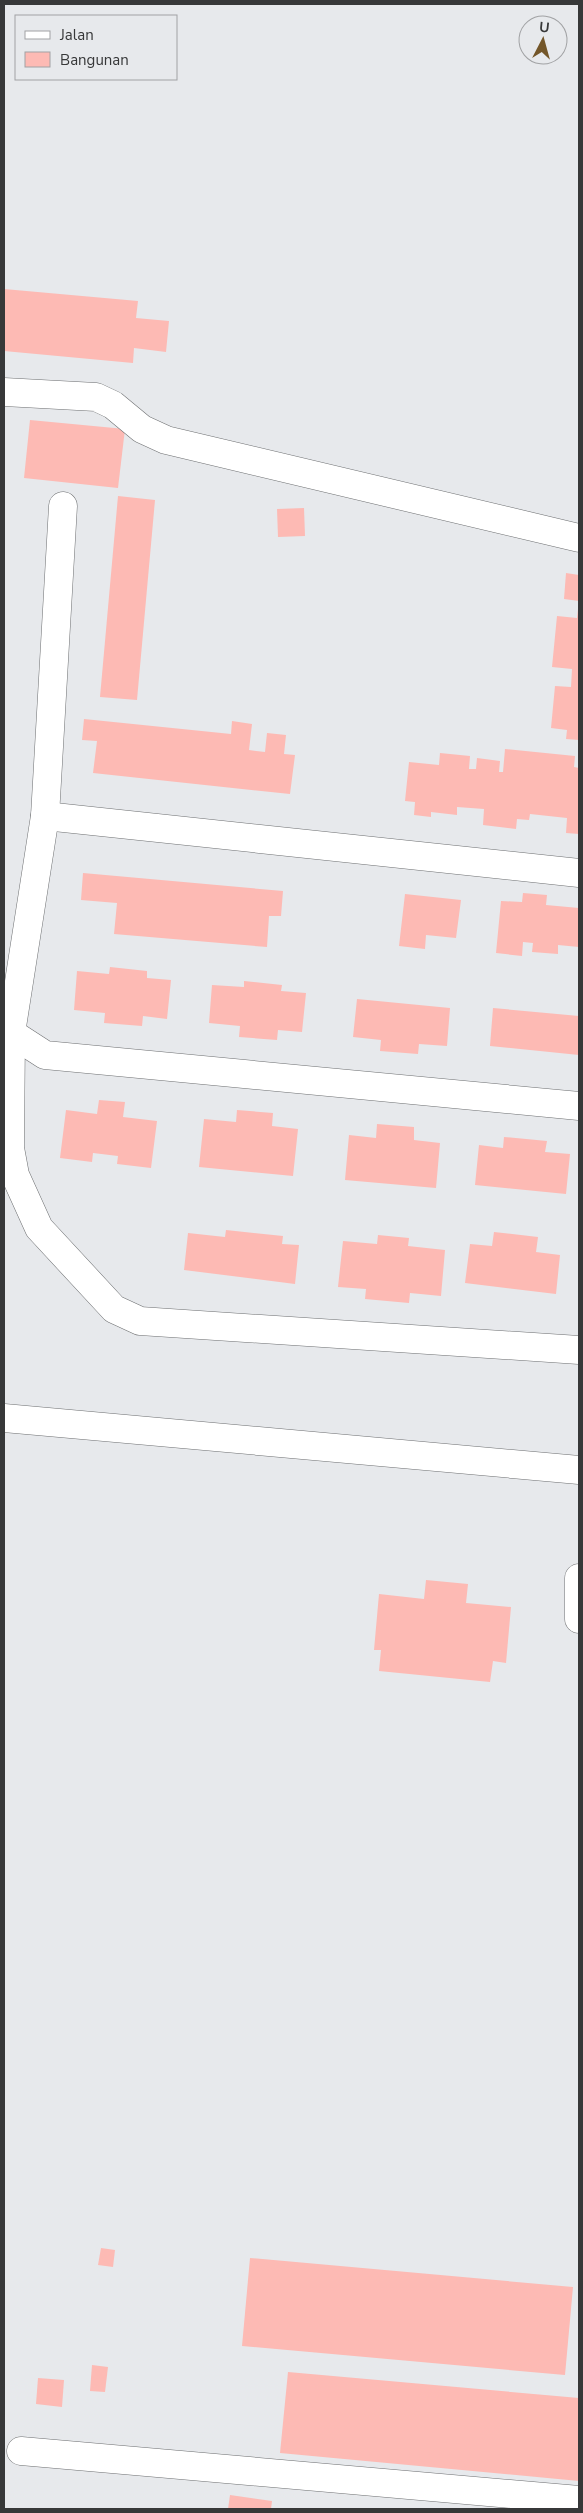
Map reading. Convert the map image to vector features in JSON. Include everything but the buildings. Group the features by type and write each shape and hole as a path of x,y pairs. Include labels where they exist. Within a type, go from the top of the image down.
{"street":[{"path":"4,392 96,398 113,405 142,429 166,440 579,538"},
{"path":"63,506 45,816 7,1033 10,1148 14,1175 40,1228 114,1309 140,1320 579,1350"},
{"path":"45,816 579,873"},
{"path":"7,1033 45,1055 579,1106"},
{"path":"4,1418 579,1470"},
{"path":"579,1578 579,1619"},
{"path":"21,2451 579,2500"}]}
